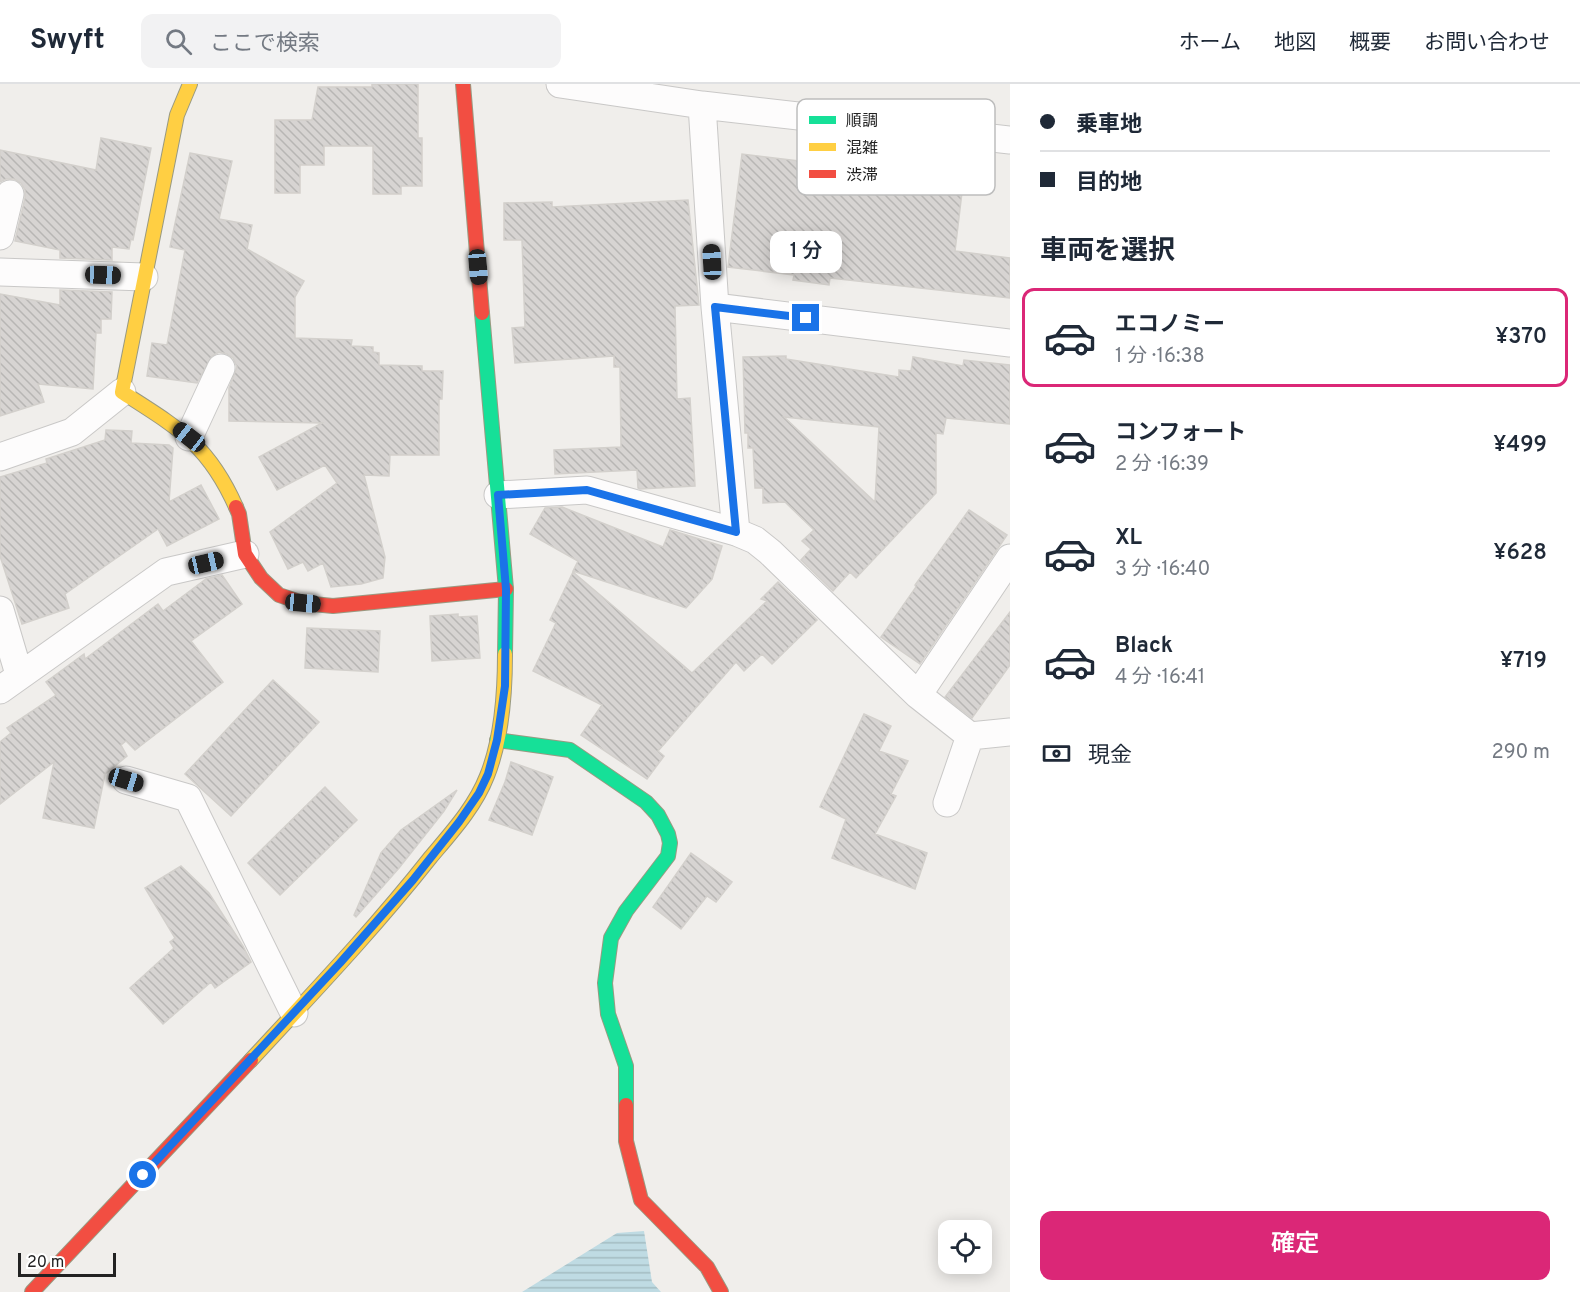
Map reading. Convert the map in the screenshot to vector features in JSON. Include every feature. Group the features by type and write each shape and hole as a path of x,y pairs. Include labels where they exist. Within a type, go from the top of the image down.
{"street":[{"path":"0,457 72,432 122,392 177,115 190,84"},
{"path":"32,1292 340,963 413,880 459,822 479,793 488,774 497,740 505,686 506,589 463,84"},
{"path":"560,84 702,105 797,116"},
{"path":"702,105 715,307 736,532"},
{"path":"995,138 1010,140"},
{"path":"0,236 10,194"},
{"path":"0,272 144,277"},
{"path":"715,307 1010,343"},
{"path":"189,437 221,368"},
{"path":"122,392 189,437 211,461 225,482 239,514 245,554 261,578 279,595 303,603 333,606 506,589"},
{"path":"498,495 587,490 736,532 755,540 918,695 970,736 1010,732"},
{"path":"0,610 10,682 166,572 245,554"},
{"path":"918,695 1010,558"},
{"path":"947,803 970,736"},
{"path":"497,740 570,750 646,802 658,815 668,834 670,843 668,856 626,911 610,938 605,983 608,1014 626,1066 626,1141 641,1200 707,1267 721,1292"},
{"path":"126,780 188,798 294,1013"}],"water":[{"path":"644,1231 652,1282 661,1292 522,1292 617,1233"}],"building":[{"path":"372,84 418,84 418,138 422,138 422,186 401,186 401,194 373,194 373,146 324,146 324,165 300,165 300,193 275,193 275,120 312,120 318,87 372,87"},
{"path":"101,138 151,148 133,240 131,239 129,249 112,247 112,260 60,258 60,250 15,241 25,190 21,183 14,179 0,182 0,150 96,170"},
{"path":"190,153 232,161 219,219 252,225 247,249 304,281 295,297 295,338 352,340 351,346 373,347 373,352 379,353 379,365 422,366 422,371 443,371 442,399 439,399 439,455 390,455 389,476 364,475 385,557 383,578 361,584 331,587 323,563 308,571 303,562 288,569 270,532 337,483 325,465 277,490 259,457 322,423 229,421 229,388 237,367 233,358 227,354 219,352 212,356 197,383 147,376 152,343 167,345 185,250 170,247"},
{"path":"742,154 797,161 797,195 962,195 955,251 1010,258 1010,298 830,278 829,285 793,280 794,275 728,267"},
{"path":"688,200 699,305 675,306 677,399 690,398 695,486 640,489 638,488 637,470 555,474 554,450 621,447 620,367 614,367 614,356 515,363 512,328 525,327 522,240 504,240 504,203 552,202 552,207"},
{"path":"60,290 112,292 111,319 101,319 101,333 96,333 93,389 38,384 44,402 0,416 0,294 60,305"},
{"path":"786,356 786,359 899,377 899,370 911,371 913,357 963,366 964,360 1010,365 1010,424 946,418 943,434 936,433 936,493 856,578 850,572 833,591 801,560 811,549 802,541 814,530 785,502 763,503 763,488 755,488 753,448 748,448 748,433 745,433 743,357","holes":["784,417 879,427 875,502"]},
{"path":"106,430 132,431 131,443 169,445 173,448 169,502 201,485 219,519 167,546 158,529 65,594 69,608 22,624 0,556 0,477 47,463 46,459 105,440"},
{"path":"562,507 663,547 670,530 722,546 712,579 686,608 573,571 578,561 530,534 545,508"},
{"path":"969,510 1007,535 920,664 881,637"},
{"path":"573,572 692,673 767,601 761,599 778,582 817,620 772,664 762,654 744,671 736,662 658,751 664,756 647,779 581,735 602,705 533,671 556,623 550,620"},
{"path":"222,575 242,604 191,641 223,682 135,750 126,741 121,745 127,756 105,774 94,828 43,818 54,762 0,804 0,742 11,733 7,728 56,695 46,682 84,654 85,659 158,604 163,611 206,579"},
{"path":"1010,612 1010,665 972,718 945,697"},
{"path":"458,614 458,617 477,616 480,658 432,661 430,616"},
{"path":"307,628 380,631 378,672 305,668"},
{"path":"273,680 319,722 231,816 185,774"},
{"path":"864,714 891,726 879,751 908,761 891,794 896,796 875,834 927,853 915,889 832,858 846,819 820,807"},
{"path":"511,762 553,777 532,835 489,820"},
{"path":"325,787 357,820 280,895 248,863"},
{"path":"457,790 444,811 399,868 356,917 354,915 381,853 401,830"},
{"path":"691,853 732,882 716,902 707,896 681,929 653,907"},
{"path":"181,866 209,893 251,962 215,988 211,982 163,1024 130,988 174,948 170,942 175,938 145,888"}],"traffic: fast":[{"path":"482,313 506,589 505,654"},
{"path":"497,740 570,750 646,802 658,815 668,834 670,843 668,856 626,911 611,938 605,983 608,1014 626,1066 626,1105"}],"traffic: slow":[{"path":"190,84 177,115 122,392 160,416 190,439 214,468 236,507"},
{"path":"251,1060 387,910 454,829 476,798 487,776 496,747 503,700 505,654"}],"traffic: jam":[{"path":"463,84 482,313"},
{"path":"236,507 245,554 261,578 279,595 303,603 333,606 506,589"},
{"path":"32,1292 251,1060"},
{"path":"626,1105 626,1141 641,1200 707,1267 721,1292"}],"route":[{"path":"143,1175 340,963 413,880 479,793 488,774 497,740 505,686 506,589 498,495 587,490 736,532 715,307 806,318"}]}
